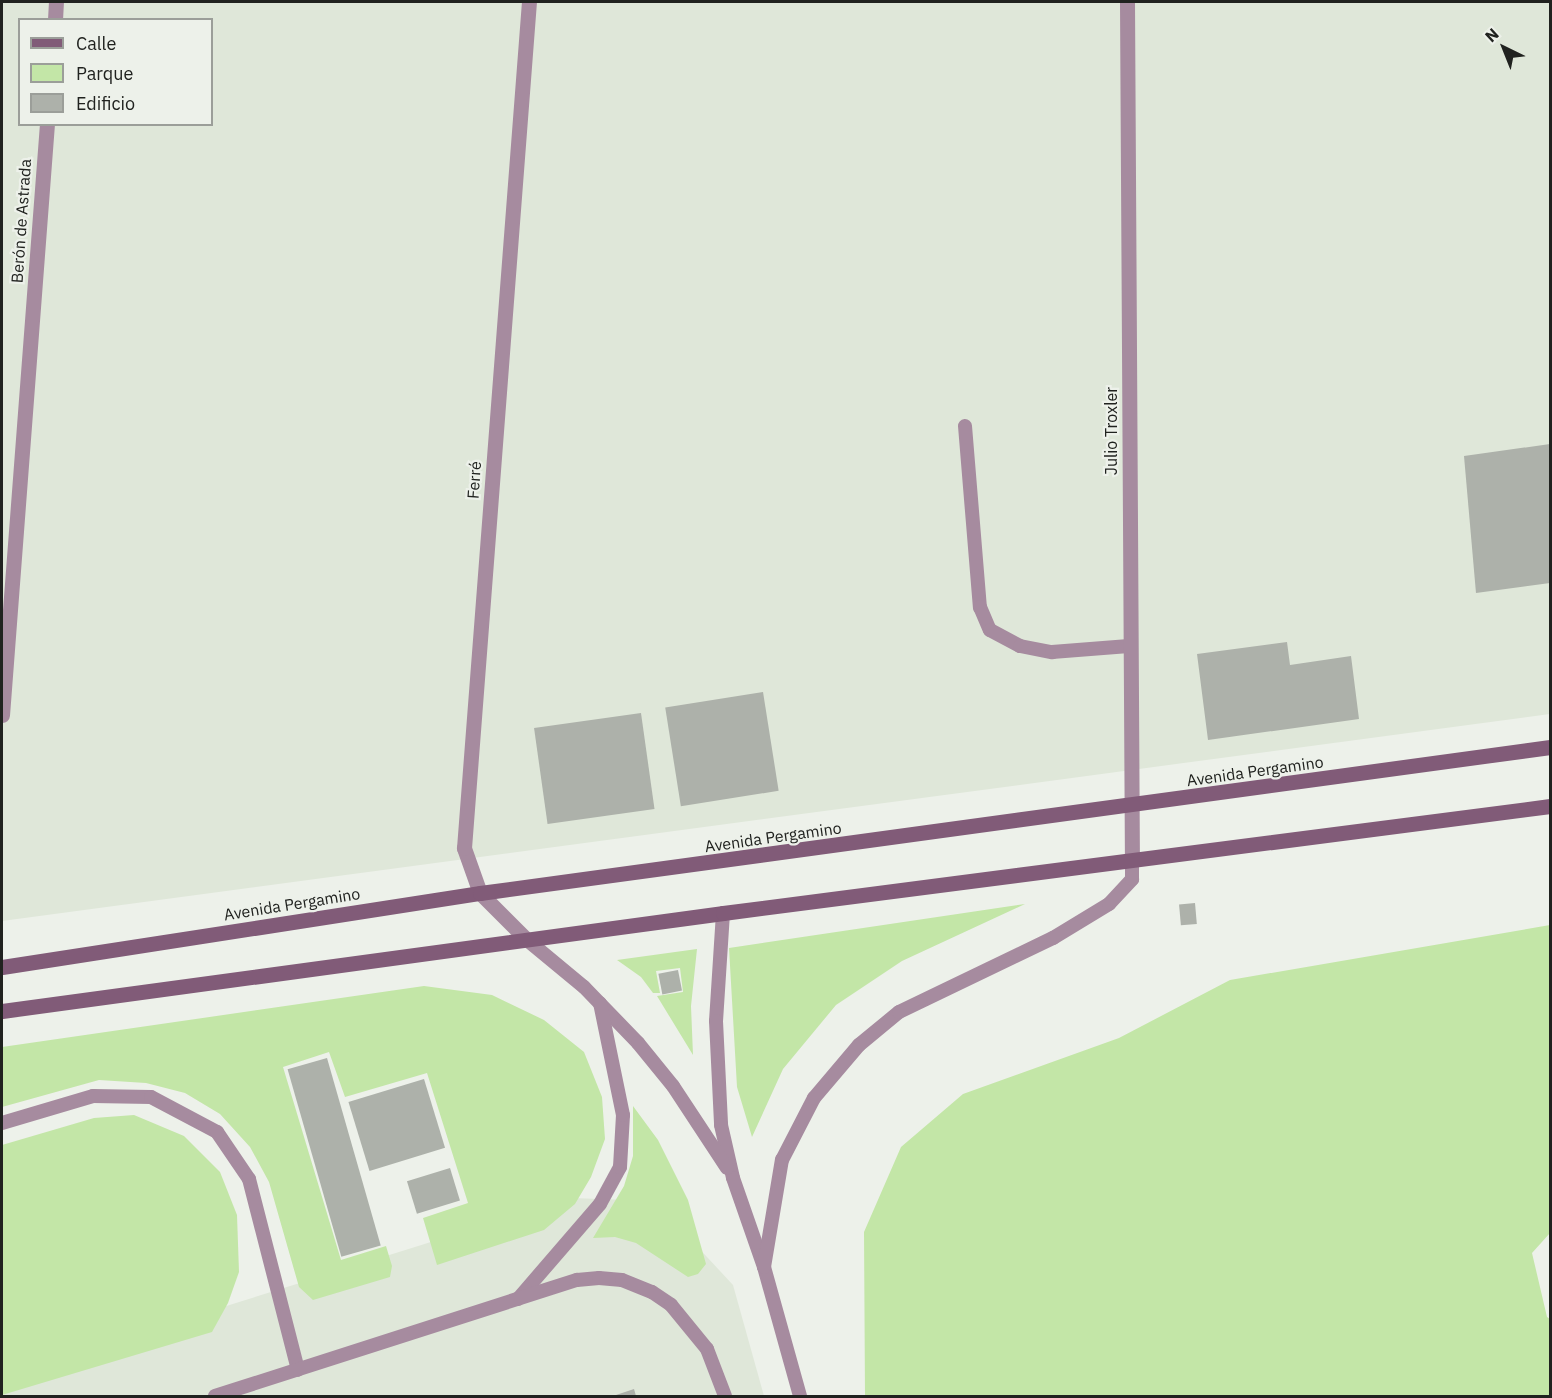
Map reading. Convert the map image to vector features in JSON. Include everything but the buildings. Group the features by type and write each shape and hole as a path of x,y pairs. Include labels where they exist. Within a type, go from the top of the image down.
{"main road":[{"name":"Avenida Pergamino","path":"2,967 480,893 1551,747"},
{"path":"2,1011 526,939 1551,806"}],"street":[{"path":"55,18 56,2"},
{"name":"Ferré","path":"526,939 480,893 464,848 529,2"},
{"name":"Julio Troxler","path":"1127,2 1132,860"},
{"name":"Berón de Astrada","path":"2,715 3,664 47,126"}],"lane":[{"path":"965,426 980,608 990,630 1020,646 1052,652 1129,646"},
{"path":"764,1267 782,1160 814,1098 859,1045 899,1012 1053,938 1108,904 1132,879 1132,860"},
{"path":"723,913 717,1073 721,1125 733,1178 764,1267 800,1396"},
{"path":"526,939 600,1003 673,1086 733,1178"},
{"path":"517,1300 600,1204 620,1167 623,1115 600,1003"},
{"path":"2,1123 93,1096 151,1097 217,1132 249,1179 298,1370"},
{"path":"215,1396 577,1280 599,1278 622,1280 652,1292 695,1330 707,1348 725,1396"}],"shaded area":[{"path":"2,2 1550,2 1550,714 2,921"},
{"path":"572,1198 628,1200 694,1243 733,1285 764,1396 2,1396 2,1376"}],"green space":[{"path":"1025,904 902,961 836,1005 783,1069 752,1137 737,1087 729,948"},
{"path":"1550,925 1550,1233 1532,1253 1547,1317 1550,1319 1550,1396 865,1396 864,1232 901,1147 963,1094 1119,1038 1230,980"},
{"path":"697,949 691,1006 693,1055 657,996 683,992 680,968 656,971 660,993 653,993 641,977 617,960"},
{"path":"424,986 492,995 544,1020 584,1052 602,1097 605,1139 591,1177 575,1204 544,1230 437,1265 423,1218 468,1203 427,1073 345,1097 329,1052 283,1067 341,1260 386,1246 392,1266 390,1277 313,1300 299,1287 269,1182 250,1147 220,1114 185,1093 146,1083 99,1080 2,1107 2,1047"},
{"path":"633,1106 658,1140 688,1200 706,1264 698,1274 688,1277 636,1243 615,1237 593,1238 624,1186 633,1156"},
{"path":"134,1115 184,1136 220,1172 237,1215 239,1272 228,1303 212,1332 2,1395 2,1145 94,1118"}]}
